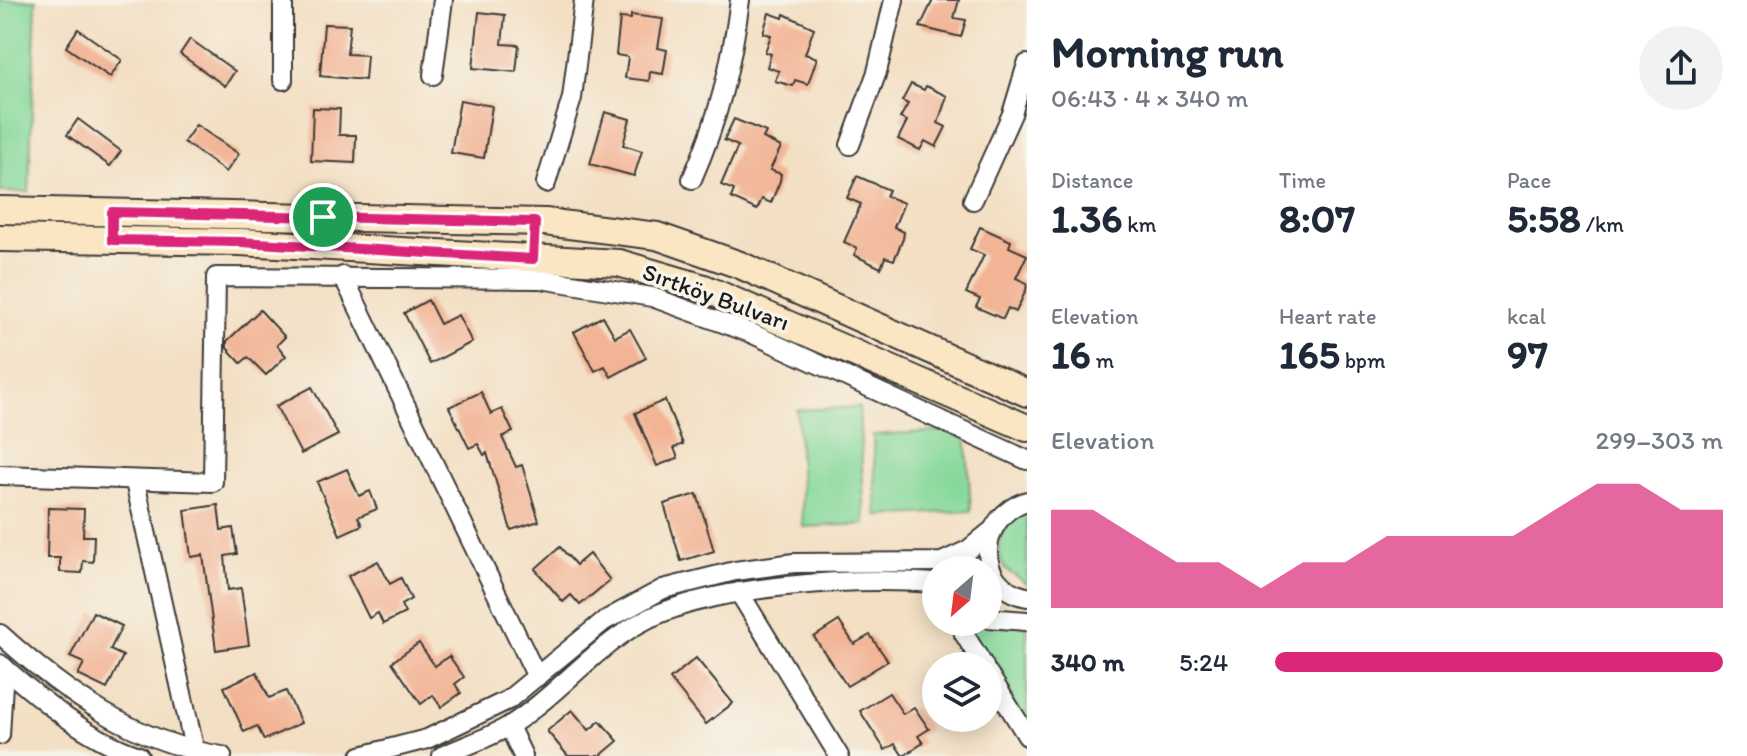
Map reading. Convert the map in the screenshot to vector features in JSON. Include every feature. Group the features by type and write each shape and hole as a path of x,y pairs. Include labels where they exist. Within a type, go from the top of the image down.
{"main road":[{"name":"Sırtköy Bulvarı","path":"0,210 535,222 657,236 786,286 1027,393"},
{"path":"112,212 112,240"},
{"path":"533,259 535,222"},
{"name":"Sırtköy Bulvarı","path":"0,238 240,242 619,263 704,288 1027,428"},
{"path":"771,316 786,286"}],"street":[{"path":"283,0 283,80"},
{"path":"433,75 443,0"},
{"path":"546,183 572,98 584,0"},
{"path":"692,179 715,128 731,71 740,0"},
{"path":"850,145 877,72 894,0"},
{"path":"973,200 1002,140 1027,64"},
{"path":"343,276 537,677"},
{"path":"0,475 135,482 213,482 216,277 541,279 652,297 753,334 1027,460"},
{"path":"135,482 195,752"},
{"path":"361,756 427,739 508,700 604,621 663,589 735,571 794,563 942,562 968,550 990,532 1009,508 1027,501"},
{"path":"989,556 990,532"},
{"path":"442,756 509,726 639,624 688,605 739,592 892,579 922,582"},
{"path":"1002,589 1027,597"},
{"path":"739,592 839,756"},
{"path":"1002,619 1027,621"},
{"path":"0,634 47,678 87,705 129,728 195,752 222,756"},
{"path":"0,735 2,666"},
{"path":"2,666 28,690 73,722 139,756"},
{"path":"1002,696 1027,736"},
{"path":"509,726 523,756"}],"green space":[{"path":"0,0 36,0 29,192 0,192"},
{"path":"859,407 865,524 803,527 797,410"},
{"path":"966,430 971,511 877,516 873,435"},
{"path":"1027,512 1027,584 1005,569 1001,556 1001,535 1010,521"},
{"path":"1002,624 1027,626 1027,730 1002,689 1002,652 980,652 971,638 1002,636"}],"building":[{"path":"933,0 959,0 954,18 966,20 961,37 920,27"},
{"path":"479,12 505,15 502,44 519,45 516,72 473,68"},
{"path":"769,13 783,18 784,14 814,28 805,54 817,58 808,84 795,80 793,86 775,81 779,71 767,67 771,54 765,52 771,35 763,33"},
{"path":"631,15 663,19 658,48 667,50 663,74 650,72 649,81 625,78 628,57 616,55 620,18 631,19"},
{"path":"324,24 350,25 347,54 367,55 365,80 320,76"},
{"path":"78,29 122,60 110,77 66,47"},
{"path":"190,39 235,71 225,86 180,54"},
{"path":"911,84 924,90 926,86 947,96 938,123 946,127 936,147 925,141 920,150 898,139 907,121 900,118 908,104 902,101"},
{"path":"460,100 492,106 484,158 451,153"},
{"path":"313,108 340,109 339,135 356,135 355,163 311,161"},
{"path":"605,112 630,119 623,145 642,151 634,176 590,164"},
{"path":"78,119 121,151 110,166 67,135"},
{"path":"734,119 766,132 763,138 781,147 770,170 781,174 780,181 771,203 762,199 757,210 731,198 734,190 721,185 738,146 724,140"},
{"path":"196,125 239,154 226,172 184,142"},
{"path":"857,176 889,190 886,196 904,203 894,227 904,232 903,239 894,260 885,257 881,268 854,255 857,248 844,242 861,204 847,198"},
{"path":"980,227 1011,241 1009,247 1027,255 1016,278 1027,283 1026,290 1016,312 1008,308 1003,319 976,307 980,299 966,293 984,255 970,249"},
{"path":"428,300 440,324 458,315 472,342 430,364 404,313"},
{"path":"260,310 285,337 277,345 286,356 266,375 248,357 241,363 227,348 227,341"},
{"path":"603,316 615,337 630,329 646,358 611,377 605,366 595,371 574,332"},
{"path":"312,387 338,435 301,454 276,406"},
{"path":"481,392 491,414 502,409 513,432 502,437 516,467 522,465 539,521 511,530 487,453 484,455 478,444 469,448 449,407"},
{"path":"665,400 683,444 674,448 678,458 657,466 635,413"},
{"path":"347,469 359,496 370,491 377,509 358,517 362,525 340,535 317,482"},
{"path":"697,494 714,551 681,561 664,504"},
{"path":"218,505 221,530 233,528 237,554 225,556 228,590 241,588 249,645 216,650 203,555 191,557 185,510"},
{"path":"48,508 84,509 83,536 94,536 93,562 83,561 82,573 60,572 60,558 47,558"},
{"path":"560,547 576,565 589,554 610,580 580,605 571,595 563,602 535,569"},
{"path":"378,561 390,584 401,578 411,599 401,605 405,613 383,624 378,613 369,618 348,576"},
{"path":"93,612 122,626 110,650 123,656 107,689 78,675 84,663 70,657"},
{"path":"839,621 854,644 870,635 888,661 847,686 814,637"},
{"path":"419,643 435,666 449,656 464,677 455,684 461,693 441,707 433,695 421,704 392,662"},
{"path":"696,658 733,703 706,724 670,679"},
{"path":"257,672 269,698 286,691 301,723 264,740 257,726 244,732 224,687"},
{"path":"889,693 903,714 914,707 922,719 924,732 918,736 923,743 903,756 895,744 885,750 860,711"},
{"path":"572,710 589,730 600,721 618,741 600,756 568,756 547,731"}],"route":[{"path":"112,212 323,217 535,222 533,259 240,242 112,240 112,212"}]}
